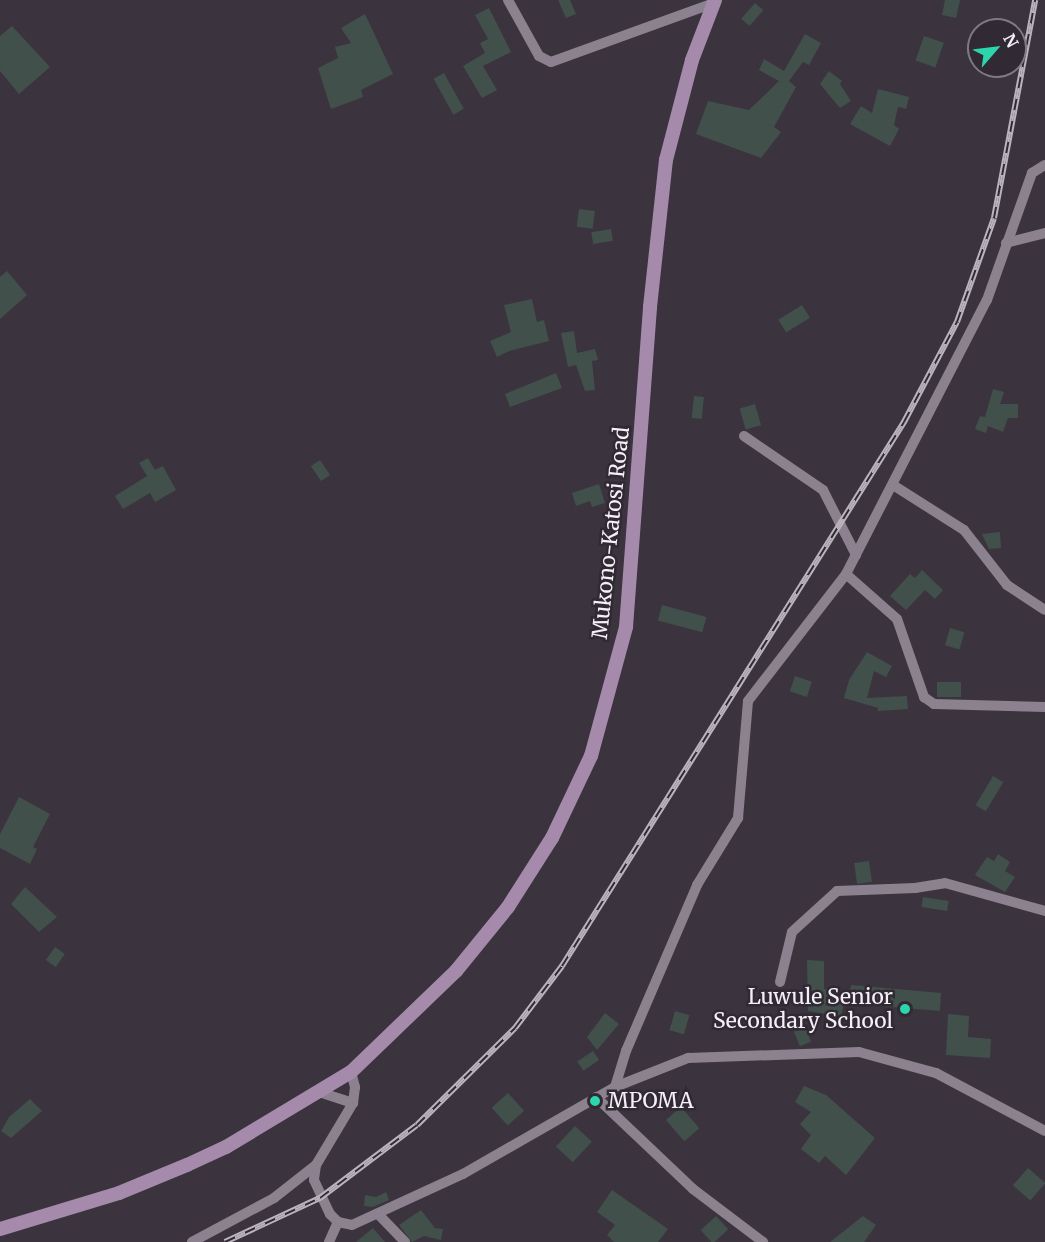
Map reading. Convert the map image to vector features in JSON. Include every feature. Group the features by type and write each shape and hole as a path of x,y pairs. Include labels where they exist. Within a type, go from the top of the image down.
{"main road":[{"name":"Mukono-Katosi Road","path":"0,1229 119,1193 226,1148 351,1072 456,971 508,907 552,838 591,756 626,627 650,307 666,160 692,60 714,2"}],"street":[{"path":"508,0 539,56 551,62 714,2"},
{"path":"615,1087 626,1051 697,885 738,818 748,701 846,574 987,300 1032,173 1045,165"},
{"path":"1006,243 1045,233"},
{"path":"744,436 823,490 856,555"},
{"path":"893,485 964,530 1007,585 1045,610"},
{"path":"846,574 897,619 924,697 934,704 1045,707"},
{"path":"780,982 792,932 837,891 915,888 945,883 1045,911"},
{"path":"316,1165 314,1180 320,1198 338,1222 352,1226 463,1174 615,1087 688,1058 859,1052 936,1073 1045,1131"},
{"path":"192,1242 274,1198 316,1165 353,1103 355,1087 351,1072"},
{"path":"319,1092 353,1103"},
{"path":"596,1097 693,1189 763,1242"},
{"path":"378,1214 405,1242"},
{"path":"329,1242 338,1222"}],"building":[{"path":"558,0 570,0 576,14 566,18"},
{"path":"945,0 960,0 956,18 942,15"},
{"path":"755,3 763,10 750,26 741,19"},
{"path":"489,8 511,52 483,66 497,90 482,98 463,66 485,53 480,43 488,39 475,15"},
{"path":"365,14 393,74 361,90 363,97 331,109 318,68 338,58 335,47 351,43 341,28"},
{"path":"12,26 50,67 19,94 0,71 0,36"},
{"path":"805,34 821,43 809,65 803,62 789,81 796,87 774,127 781,132 761,158 696,134 708,101 749,110 779,81 759,70 764,59 784,71"},
{"path":"924,36 944,43 935,67 916,61"},
{"path":"829,71 842,81 840,84 851,101 840,108 820,84"},
{"path":"444,73 464,109 453,115 434,79"},
{"path":"878,89 909,97 906,109 898,107 894,125 899,129 890,146 850,124 861,106 872,113"},
{"path":"579,209 595,211 593,229 577,227"},
{"path":"611,229 613,241 593,244 591,232"},
{"path":"7,271 27,295 0,319 0,277"},
{"path":"532,299 537,322 544,320 549,341 509,351 497,357 490,341 511,332 504,305"},
{"path":"802,305 810,318 786,333 778,320"},
{"path":"574,331 577,353 595,349 598,360 592,361 595,390 585,391 576,365 568,367 561,333"},
{"path":"556,373 562,388 510,407 505,394"},
{"path":"993,389 1004,392 1000,404 1018,404 1018,418 1008,418 1003,432 988,426 986,433 975,429 980,416 985,417"},
{"path":"694,396 704,397 702,419 692,418"},
{"path":"755,404 761,425 746,430 740,408"},
{"path":"148,458 155,470 163,466 176,490 155,502 150,493 123,509 115,496 147,476 139,463"},
{"path":"320,460 330,475 321,481 311,466"},
{"path":"599,484 605,503 592,507 590,501 576,506 572,493"},
{"path":"1000,532 1001,548 989,549 982,534"},
{"path":"922,570 943,590 935,599 925,590 906,610 890,596 910,574 915,578"},
{"path":"662,605 706,617 702,632 658,620"},
{"path":"950,628 964,632 959,649 945,645"},
{"path":"867,652 892,666 886,677 874,671 867,698 907,696 908,709 878,711 878,708 844,698 849,680"},
{"path":"795,676 812,682 807,697 790,691"},
{"path":"937,682 961,682 961,697 937,697"},
{"path":"993,776 1003,782 986,811 975,805"},
{"path":"19,797 50,814 33,847 37,849 30,864 0,848 0,834"},
{"path":"998,854 1010,862 1005,871 1015,877 1005,892 975,875 987,857 994,861"},
{"path":"869,861 872,882 857,884 854,863"},
{"path":"25,887 57,917 39,932 11,904"},
{"path":"923,897 949,901 947,911 921,907"},
{"path":"55,947 65,954 56,967 46,960"},
{"path":"807,960 824,961 824,989 850,993 851,985 941,993 940,1011 844,1003 841,1017 808,1011"},
{"path":"675,1011 689,1015 684,1034 669,1030"},
{"path":"605,1013 619,1024 597,1050 587,1037"},
{"path":"948,1014 969,1016 968,1037 991,1039 990,1058 946,1055"},
{"path":"805,1027 811,1042 800,1046 794,1031"},
{"path":"593,1051 599,1060 583,1071 577,1062"},
{"path":"804,1086 826,1095 875,1138 846,1175 825,1156 819,1163 801,1149 811,1135 800,1124 811,1112 795,1102"},
{"path":"508,1093 524,1111 508,1126 492,1108"},
{"path":"30,1099 42,1111 11,1138 1,1131 9,1117"},
{"path":"681,1107 699,1128 684,1141 666,1120"},
{"path":"575,1126 592,1142 573,1162 556,1146"},
{"path":"1028,1168 1045,1183 1030,1200 1013,1185"},
{"path":"612,1190 668,1229 658,1242 614,1242 607,1235 615,1225 597,1212"},
{"path":"386,1192 389,1200 373,1207 364,1206 365,1195 376,1197"},
{"path":"421,1210 435,1228 443,1229 441,1240 424,1236 412,1242 399,1225"},
{"path":"716,1216 728,1229 715,1242 712,1242 701,1230"},
{"path":"863,1216 876,1225 864,1242 830,1242"},
{"path":"373,1228 385,1242 356,1242"}],"railway":[{"path":"225,1242 320,1198 417,1125 515,1028 562,966 904,422 957,322 994,218 1035,0"}],"place":[{"name":"Luwule Senior Secondary School","path":"905,1009"},
{"name":"MPOMA","path":"595,1101"}]}
